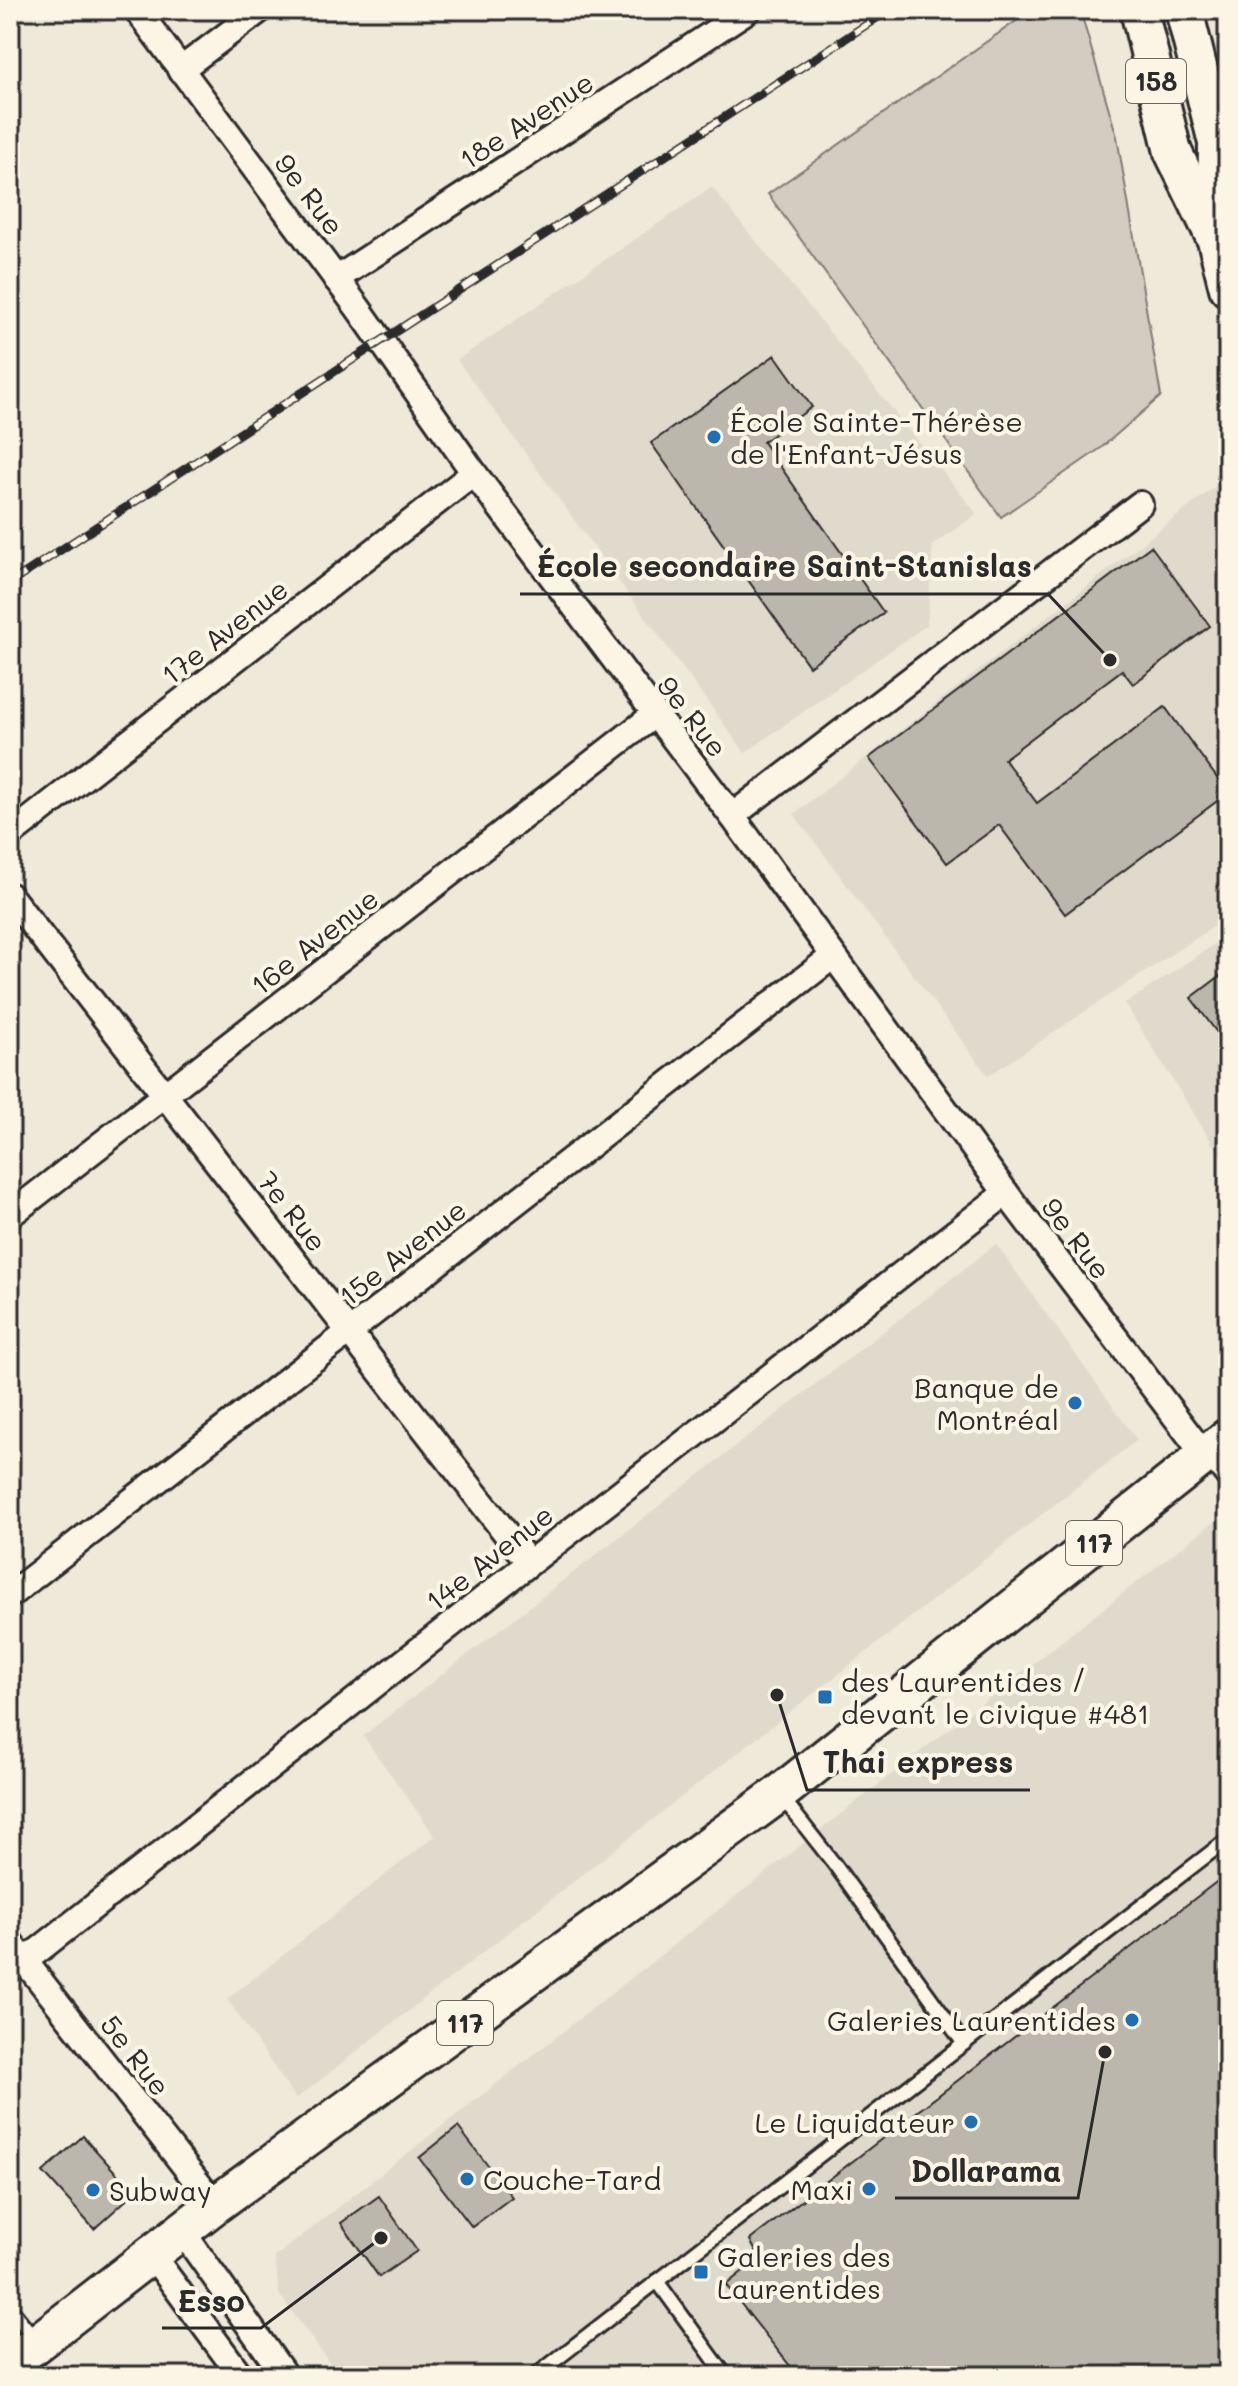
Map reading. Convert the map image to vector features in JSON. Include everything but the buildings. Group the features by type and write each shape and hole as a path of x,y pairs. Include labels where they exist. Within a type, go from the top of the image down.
{"main road":[{"name":"158","path":"1139,10 1201,147"},
{"name":"158","path":"1184,10 1201,147 1216,240 1228,288"},
{"name":"117","path":"10,2364 215,2205 779,1794 1216,1446"}],"street":[{"name":"9e Rue","path":"137,10 336,279 474,473 732,816 1006,1193 1216,1446"},
{"path":"180,70 260,10"},
{"name":"18e Avenue","path":"336,279 748,10"},
{"name":"17e Avenue","path":"10,835 474,473"},
{"path":"732,816 1140,504"},
{"name":"16e Avenue","path":"10,1215 654,715"},
{"name":"7e Rue","path":"10,896 529,1563"},
{"name":"15e Avenue","path":"10,1595 832,957"},
{"name":"14e Avenue","path":"15,1958 1006,1193"},
{"name":"5e Rue","path":"15,1958 215,2205"},
{"path":"182,2231 285,2376"},
{"path":"152,2255 241,2376"}],"lane":[{"path":"1216,1446 1228,1485"},
{"path":"779,1794 835,1865 964,2044"},
{"path":"535,2376 1228,1839"},
{"path":"657,2281 726,2376"},
{"path":"10,2308 39,2342"}],"shaded area":[{"path":"1032,10 1080,10 1117,137 1161,396 1101,448 1001,517 768,194"},
{"name":"École Sainte-Thérèse de l'Enfant-Jésus","path":"712,187 977,514 933,545 927,625 745,753 457,360"},
{"path":"1221,482 1228,506 1228,917 988,1076 794,814"},
{"path":"1228,935 1228,1168 1125,1004"},
{"path":"996,1244 1137,1440 296,2099 227,1999 435,1836 363,1736"},
{"path":"1228,1511 1228,2376 339,2376 279,2294 275,2257"}],"railway":[{"path":"10,583 889,10"}],"place":[{"name":"École Sainte-Thérèse de l'Enfant-Jésus","path":"714,437"},
{"name":"École secondaire Saint-Stanislas","path":"1110,660"},
{"name":"Banque de Montréal","path":"1075,1403"},
{"name":"Thai express","path":"777,1695"},
{"name":"des Laurentides / devant le civique #481","path":"825,1697"},
{"name":"Galeries Laurentides","path":"1132,2020"},
{"name":"Dollarama","path":"1105,2052"},
{"name":"Le Liquidateur","path":"971,2122"},
{"name":"Couche-Tard","path":"467,2179"},
{"name":"Maxi","path":"869,2189"},
{"name":"Subway","path":"93,2190"},
{"name":"Esso","path":"381,2238"},
{"name":"Galeries des Laurentides","path":"701,2272"}]}
